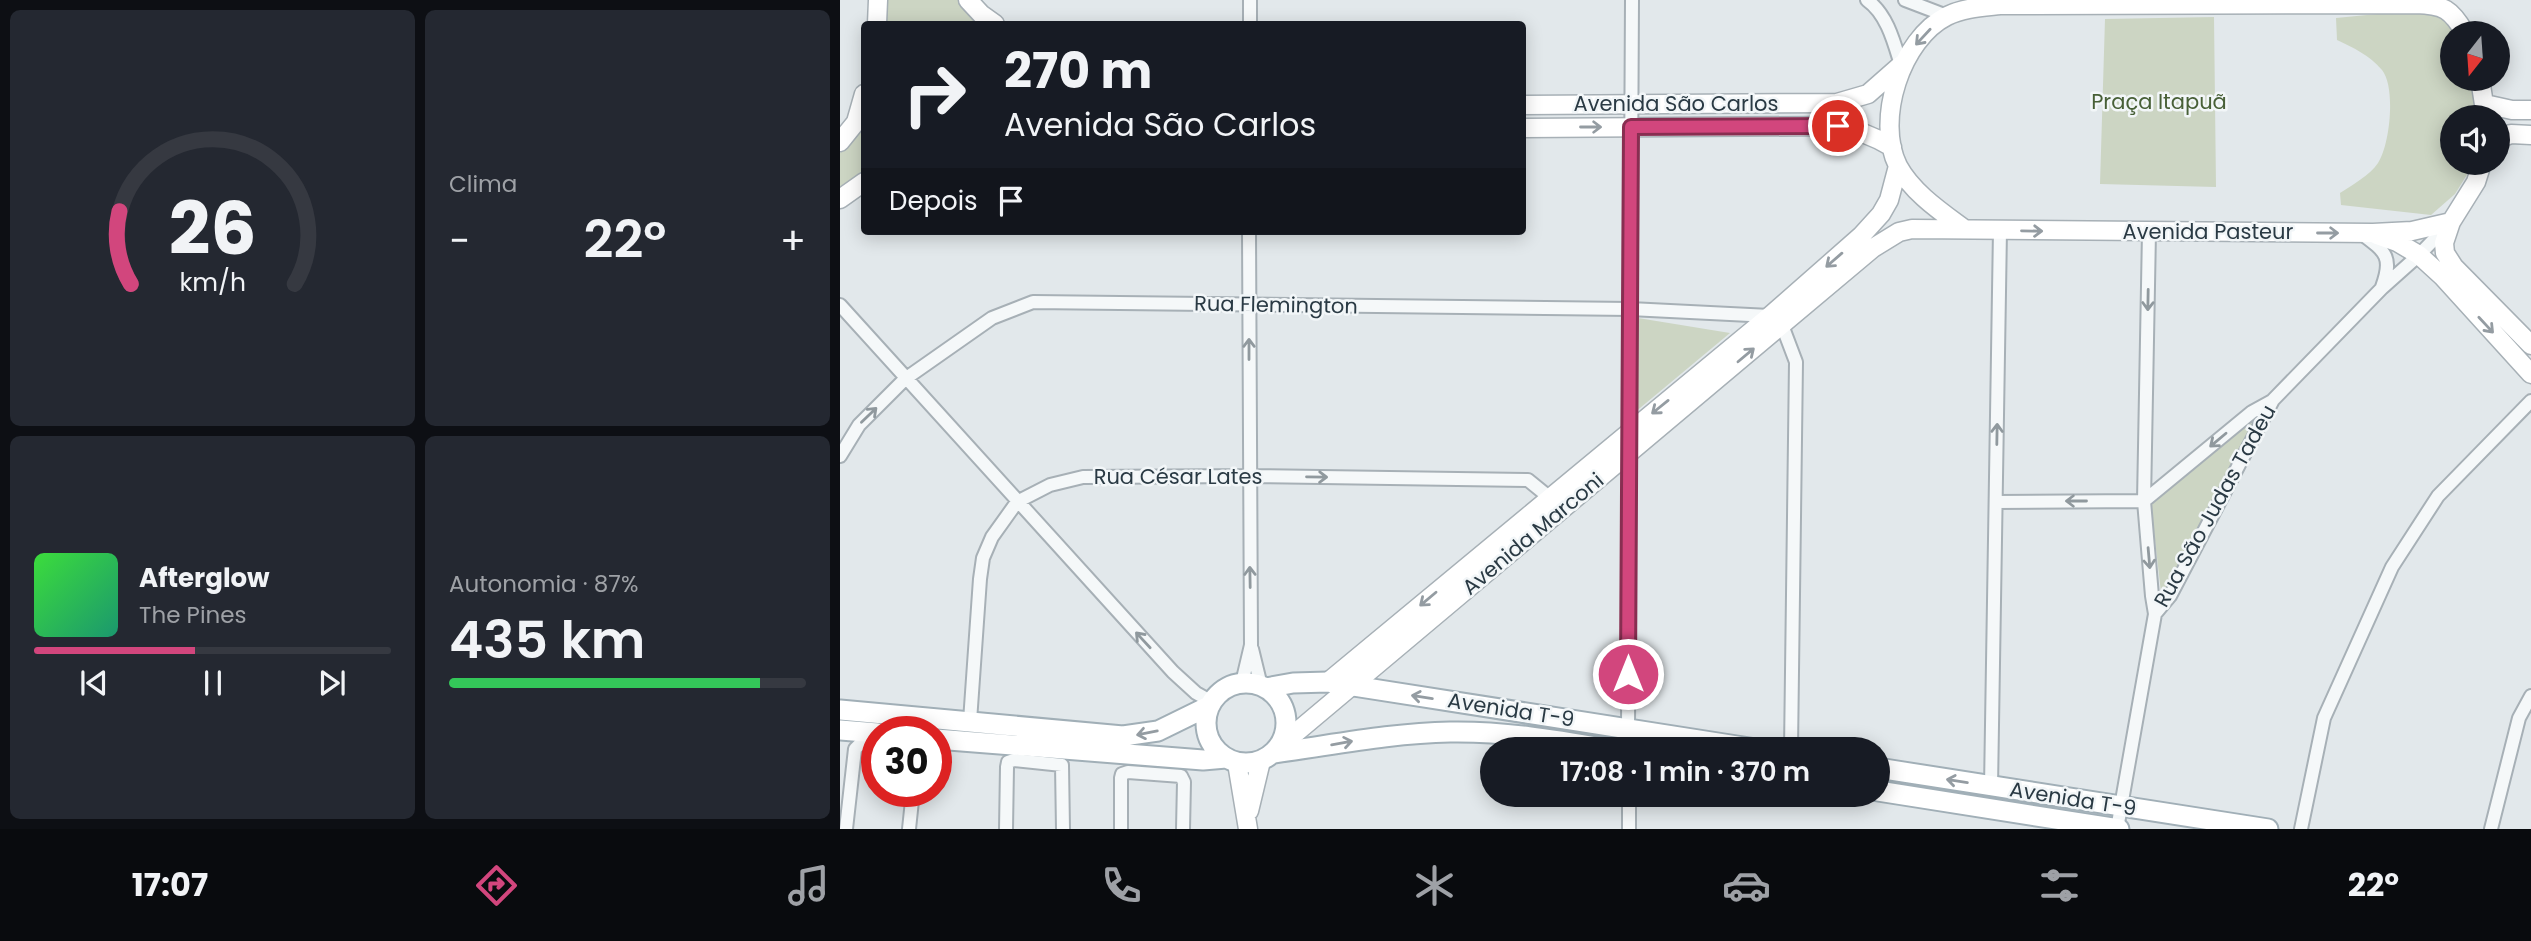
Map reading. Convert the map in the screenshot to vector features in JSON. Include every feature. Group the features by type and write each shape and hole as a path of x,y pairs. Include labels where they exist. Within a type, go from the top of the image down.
{"main road":[{"path":"877,21 878,0"},
{"path":"968,0 992,21"},
{"path":"1964,228 1919,192 1898,166 1892,147 1892,105 1901,65 1920,38 1947,16 2000,3 2439,2 2458,21"},
{"name":"Avenida São Carlos","path":"1526,105 1837,103 1855,100 1868,94 1901,65"},
{"path":"1837,103 1838,126"},
{"path":"840,142 856,122 861,104"},
{"path":"2510,110 2531,110"},
{"name":"Avenida São Carlos","path":"1526,128 1838,126 1869,135 1892,147"},
{"path":"2510,134 2531,135"},
{"name":"Avenida Marconi","path":"1328,682 1556,503 1629,454 1867,242 1889,200 1898,166"},
{"name":"Rua São Judas Tadeu","path":"2451,222 2478,175"},
{"path":"840,199 861,185"},
{"path":"2451,222 2444,243 2445,253 2454,267 2531,345"},
{"name":"Avenida Pasteur","path":"1964,228 2368,233 2412,231 2451,222"},
{"name":"Avenida Marconi","path":"1867,242 1912,229 1964,228"},
{"path":"2368,233 2397,242 2419,255 2442,276 2531,374"},
{"name":"Avenida Marconi","path":"1272,753 1556,503 1629,432 1776,321"},
{"name":"Avenida T-9","path":"1257,686 1328,682 1679,737"},
{"path":"840,710 1124,736 1166,728 1211,704 1225,689 1257,686 1281,704 1287,725 1272,753 1248,824"},
{"path":"1211,704 1205,726 1208,736 1218,752 1231,761 1248,824"},
{"path":"840,730 861,732"},
{"name":"Avenida T-9","path":"1272,753 1382,737 1450,732 1536,737"},
{"path":"952,740 1203,760 1231,761 1272,753"},
{"name":"Avenida T-9","path":"1890,770 2268,829"},
{"name":"Avenida T-9","path":"1890,793 2118,829"}],"street":[{"path":"1250,0 1250,21"},
{"path":"1628,729 1632,0"},
{"path":"1905,0 1947,16"},
{"path":"1876,2 1901,65"},
{"name":"Rua São Judas Tadeu","path":"2118,829 2155,614 2170,596 2273,400 2382,288 2451,222"},
{"path":"1991,786 2000,230"},
{"path":"2149,232 2144,501 2155,614"},
{"path":"2368,233 2387,256 2382,288"},
{"path":"1250,235 1251,645 1257,686"},
{"name":"Rua Flemington","path":"840,456 859,425 905,379 992,318 1032,302 1630,309 1776,321"},
{"path":"840,305 1172,672 1211,704"},
{"path":"1776,321 1796,362 1791,737"},
{"path":"1996,502 2144,501 2252,412 2273,400"},
{"path":"2301,829 2324,718 2392,567 2438,496 2531,401"},
{"name":"Rua César Lates","path":"970,721 979,579 983,558 992,537 1017,502 1050,485 1083,477 1249,476 1528,480 1556,503"},
{"path":"1251,645 1257,686"},
{"path":"2491,829 2519,718 2531,696"},
{"path":"846,829 855,749 861,744"},
{"path":"1006,829 1007,767 1008,762 1014,760 1062,765 1063,829"},
{"path":"1121,829 1121,778 1122,774 1128,772 1181,776 1184,782 1183,829"},
{"path":"909,829 911,807"},
{"path":"1629,807 1629,829"}],"green space":[{"path":"886,0 960,0 983,21 885,21"},
{"path":"2408,11 2437,16 2448,21 2440,21 2440,91 2476,91 2478,105 2440,105 2440,175 2467,175 2455,194 2431,215 2341,205 2340,193 2370,172 2382,155 2388,130 2390,102 2389,89 2382,70 2367,56 2337,40 2336,18"},
{"name":"Praça Itapuã","path":"2214,17 2216,187 2100,184 2105,19"},
{"path":"861,123 861,177 840,192 840,153"},
{"path":"1638,318 1730,333 1634,413"},
{"path":"2264,411 2162,601 2151,505"}],"route":[{"path":"1628,674 1631,127 1838,126"}]}
